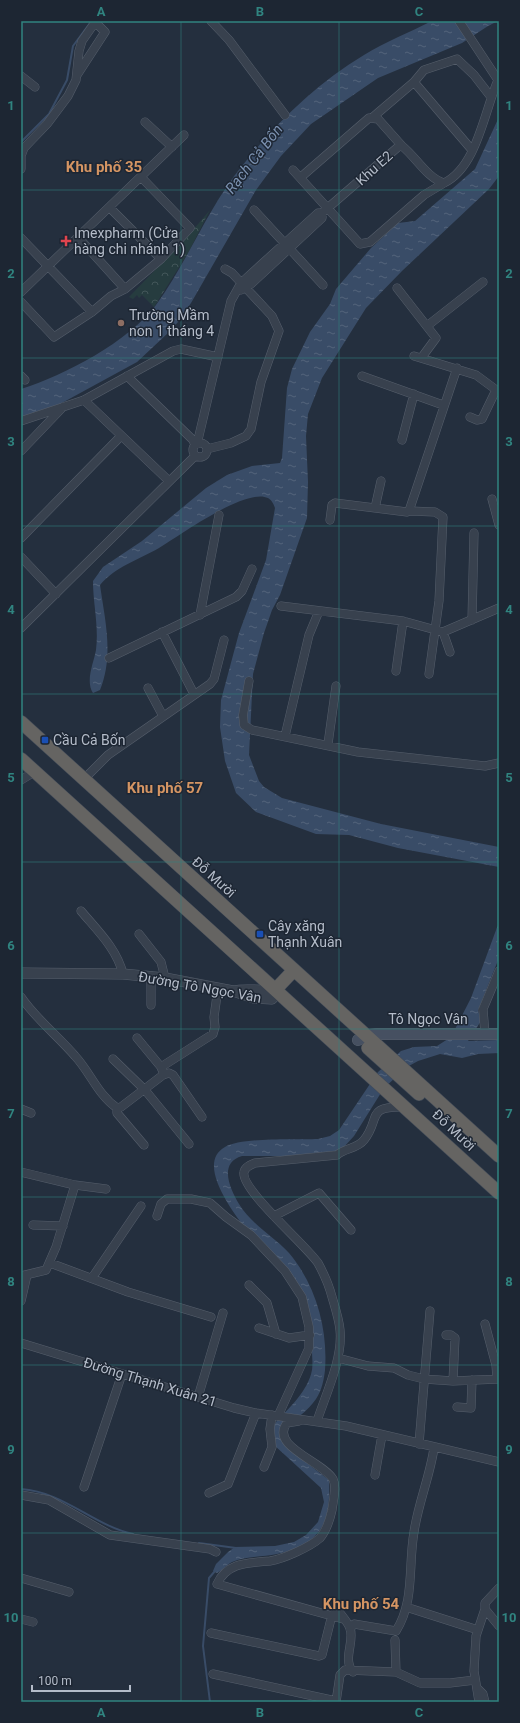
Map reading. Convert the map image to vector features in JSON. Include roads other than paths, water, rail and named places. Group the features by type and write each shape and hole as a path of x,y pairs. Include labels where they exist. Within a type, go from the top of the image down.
{"highway":[{"name":"Đỗ Mười","path":"21,722 83,780 282,984 295,1001 378,1064"},
{"name":"Đỗ Mười","path":"21,733 282,984"},
{"name":"Đỗ Mười","path":"21,748 86,809 282,984"},
{"name":"Đỗ Mười","path":"21,759 34,772 282,984 363,1038 378,1064"},
{"path":"282,984 295,1001"},
{"path":"378,1064 397,1080"},
{"path":"378,1064 397,1080"},
{"name":"Đỗ Mười","path":"397,1080 405,1107 499,1193"},
{"name":"Đỗ Mười","path":"397,1080 499,1156"},
{"name":"Đỗ Mười","path":"397,1080 499,1166"},
{"name":"Đỗ Mười","path":"397,1080 499,1181"}],"main road":[{"name":"Tô Ngọc Vân","path":"363,1038 447,1033 499,1034"}],"street":[{"path":"211,21 229,40 285,115"},
{"path":"293,170 300,177 325,211 360,244 365,245 424,195 451,179 463,168 472,150 498,80 458,21"},
{"path":"21,168 21,156 24,148 46,124 68,96 77,75 105,32 96,22 82,41 79,51 77,75"},
{"path":"300,177 414,82 424,70 457,59 474,75 491,97"},
{"path":"21,76 35,87"},
{"path":"414,82 472,150"},
{"path":"373,117 378,119 402,146"},
{"path":"145,122 172,147"},
{"path":"21,292 110,208 184,135"},
{"name":"Khu E2","path":"244,285 322,218 325,211 398,147 402,146 435,180 444,183"},
{"path":"21,302 54,337 92,312 112,296 125,289 161,259 190,228 141,177"},
{"path":"110,208 161,259"},
{"path":"254,210 323,285"},
{"path":"78,237 125,289"},
{"path":"21,238 92,312"},
{"path":"207,449 231,443 246,436 251,429 261,382 279,331 272,316 232,273 225,269"},
{"path":"427,326 484,282"},
{"path":"195,456 193,452 218,358 231,300 244,285"},
{"path":"397,288 436,338 436,341 418,356 476,375 497,391 482,419 477,420 470,417"},
{"path":"21,421 64,405 84,400 173,351 181,349 218,358"},
{"path":"410,510 443,405 457,368"},
{"path":"127,376 193,440 196,445"},
{"path":"362,376 443,405"},
{"path":"402,440 414,394"},
{"path":"84,400 169,481"},
{"path":"23,446 64,405"},
{"path":"21,538 121,436"},
{"path":"196,445 201,443 207,449"},
{"path":"195,456 199,458 204,457 207,449"},
{"path":"21,628 195,456"},
{"path":"375,508 382,481"},
{"path":"492,499 499,525"},
{"path":"330,520 333,503 375,508 435,512 443,517 440,630 429,674"},
{"path":"200,615 219,516"},
{"path":"472,620 474,533"},
{"path":"21,557 56,594"},
{"path":"109,658 236,597 242,591 252,569"},
{"path":"281,606 403,621 440,630 472,620 499,608"},
{"path":"286,736 309,635 320,611"},
{"path":"396,671 403,621"},
{"path":"440,630 450,652"},
{"path":"162,632 194,694"},
{"path":"83,780 108,755 194,694 206,688 214,679 224,640"},
{"path":"249,681 243,715 244,725 252,730 328,744 358,752 485,766 499,763"},
{"path":"328,744 336,686"},
{"path":"148,688 163,716"},
{"path":"21,780 34,772"},
{"path":"82,911 113,950 120,963 123,974"},
{"path":"139,934 161,962 164,978"},
{"path":"480,1034 483,1009 499,972"},
{"name":"Đường Tô Ngọc Vân","path":"21,973 123,974 152,976 233,991 245,990 262,992 282,984"},
{"path":"150,1005 152,976"},
{"path":"117,1108 121,1107 145,1090 162,1071 213,1034 215,1027 214,1017 218,988"},
{"path":"21,998 76,1057 110,1104 117,1108"},
{"path":"137,1038 162,1071 173,1075 202,1117"},
{"path":"113,1059 145,1090 189,1144"},
{"path":"317,1421 338,1358 340,1330 328,1284 318,1263 300,1242 258,1199 248,1185 244,1176 244,1170 255,1162 336,1155 342,1151 356,1147 364,1140 375,1114 380,1109 387,1106 405,1107"},
{"path":"117,1108 117,1114 144,1145"},
{"path":"21,1109 31,1113"},
{"path":"21,1172 75,1186 106,1189"},
{"path":"21,1301 24,1275 46,1270 50,1263 75,1186"},
{"path":"274,1216 320,1193 351,1230"},
{"path":"157,1216 161,1204 167,1199 191,1199 210,1203 226,1217 251,1234 285,1271 302,1297 307,1313 310,1335 309,1348 270,1429 272,1447 264,1467"},
{"path":"92,1278 141,1206"},
{"path":"33,1225 63,1226"},
{"path":"50,1263 128,1292 211,1317"},
{"path":"250,1285 267,1303 276,1334"},
{"path":"419,1444 430,1310"},
{"path":"198,1397 223,1313"},
{"path":"338,1358 368,1366 394,1368 408,1375 424,1379 453,1381 498,1379 496,1365 485,1324"},
{"path":"259,1328 293,1338 310,1335"},
{"path":"446,1335 451,1335 455,1338 453,1381"},
{"name":"Đường Thạnh Xuân 21","path":"21,1343 198,1397 256,1413 306,1419"},
{"path":"84,1487 122,1374"},
{"path":"457,1407 471,1408 472,1380"},
{"path":"209,1493 228,1484 256,1413"},
{"path":"354,1672 350,1668 349,1658 350,1629 343,1618 335,1612 217,1584 225,1573 236,1566 254,1562 271,1561 307,1546 320,1538 328,1524 334,1495 333,1479 283,1439 283,1431 288,1423 306,1419 317,1421 499,1462"},
{"path":"375,1475 382,1435"},
{"path":"350,1629 354,1624 396,1631 406,1607 411,1588 414,1532 434,1448"},
{"path":"21,1495 49,1500 110,1535 210,1549 216,1552"},
{"path":"21,1578 69,1592"},
{"path":"486,1702 475,1680 476,1636 486,1603 490,1596 499,1588"},
{"path":"406,1607 478,1630"},
{"path":"485,1609 499,1626"},
{"path":"211,1633 319,1656 322,1655 335,1612"},
{"path":"21,1619 33,1622"},
{"path":"395,1640 396,1672"},
{"path":"213,1674 336,1702 340,1675 345,1670 354,1672 396,1672 420,1683 450,1683 475,1680"},
{"path":"478,1688 478,1702"}],"water":[{"name":"Rạch Cả Bốn","path":"432,21 498,21 462,43 378,78 311,124 281,156 256,190 191,303 178,322 168,333 137,362 60,404 21,417 21,389 57,375 94,356 113,344 144,319 156,305 178,271 218,200 242,166 283,119 314,91 347,66 389,41"},
{"path":"499,117 499,176 489,189 402,271 366,308 322,378 308,414 306,436 308,482 307,518 280,595 272,610 264,633 253,674 249,755 259,781 264,787 282,798 381,824 499,847 499,867 398,848 349,835 316,834 256,812 236,793 225,761 220,727 221,700 239,633 266,560 275,508 272,501 268,498 258,496 244,499 213,514 159,548 127,564 113,573 100,585 106,625 107,664 100,690 93,693 90,677 97,641 93,581 103,567 142,541 206,488 227,475 252,466 280,463 282,458 287,388 292,369 310,332 330,304 336,289 371,248 398,223 415,221 475,169"},
{"path":"499,922 499,958 478,1010 481,1021 468,1041 499,1040 499,1053 478,1054 462,1058 440,1054 418,1061 407,1067 384,1088 354,1136 343,1148 326,1156 242,1156 235,1159 230,1164 228,1177 232,1191 239,1204 256,1224 289,1253 306,1279 318,1308 322,1323 325,1355 325,1370 320,1392 313,1403 301,1415 283,1429 282,1441 286,1447 329,1480 329,1495 328,1508 320,1529 313,1538 304,1545 277,1554 237,1560 230,1563 217,1573 213,1571 216,1564 235,1547 275,1546 294,1542 306,1535 318,1522 324,1502 321,1488 274,1445 273,1428 276,1422 303,1392 312,1370 310,1332 304,1302 292,1284 240,1222 225,1199 216,1177 215,1160 225,1147 233,1144 256,1140 318,1139 330,1136 339,1130 378,1072 401,1051 414,1047 437,1046 451,1037 471,998"}],"waterway":[{"path":"21,142 49,114 67,80 73,46 90,23"},
{"path":"21,1489 37,1491 51,1496 105,1524 118,1530 133,1534"},
{"path":"199,1543 236,1548"},
{"path":"210,1702 203,1646 209,1578 215,1571"}],"place":[{"name":"Imexpharm (Cửa hàng chi nhánh 1)","path":"66,241"},
{"name":"Trường Mầm non 1 tháng 4","path":"121,323"},
{"name":"Cầu Cả Bốn","path":"45,740"},
{"name":"Cây xăng Thạnh Xuân","path":"260,934"}],"district":[{"name":"Khu phố 35","path":"104,167"},
{"name":"Khu phố 57","path":"165,788"},
{"name":"Khu phố 54","path":"361,1604"}]}
